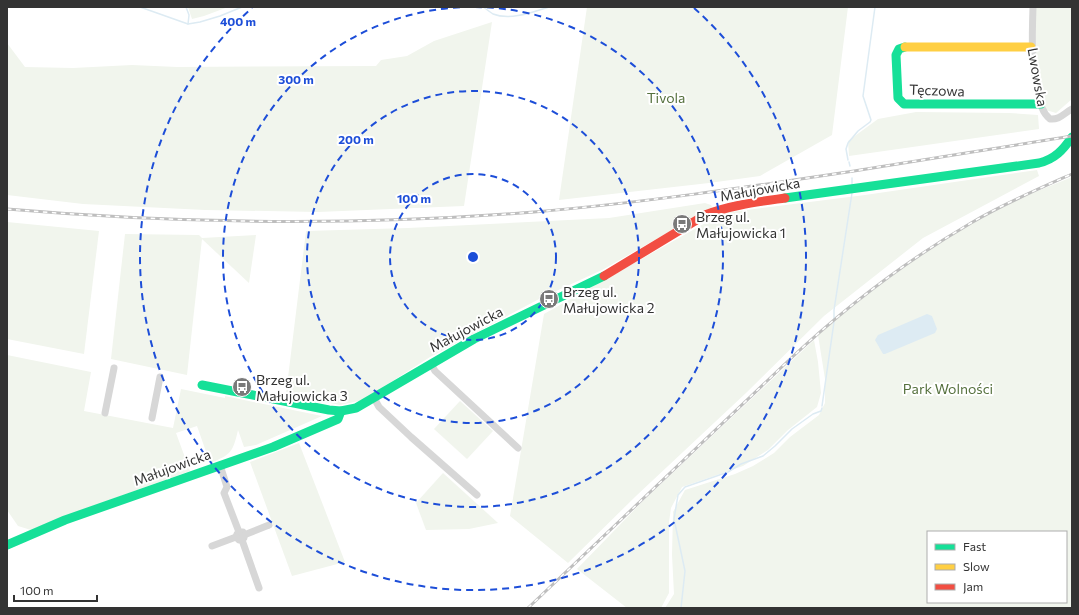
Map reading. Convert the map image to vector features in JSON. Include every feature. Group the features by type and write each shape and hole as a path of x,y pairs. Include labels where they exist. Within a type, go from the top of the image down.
{"street":[{"name":"Lwowska","path":"1033,7 1031,47 1035,80 1044,113 1050,119 1058,118 1072,109"},
{"name":"Tęczowa","path":"1031,47 900,48 897,50 896,55 898,98 904,104 1041,104"},
{"name":"Małujowicka","path":"202,385 341,411 356,408 474,339 614,271 706,215 719,209 740,204 1040,163 1058,156 1072,137"},
{"name":"Małujowicka","path":"431,364 435,371 518,448"},
{"path":"105,413 114,368"},
{"path":"152,418 160,377"},
{"path":"374,398 379,407 476,494"},
{"name":"Małujowicka","path":"7,545 65,520 273,447 338,419 341,411"},
{"path":"220,465 227,487 224,492 259,588"},
{"path":"212,546 269,525"}],"green space":[{"path":"188,7 228,7 192,19"},
{"name":"Tivola","path":"587,7 848,7 832,135 760,176 559,200"},
{"path":"1036,7 1072,7 1072,99 1056,113 1046,110 1036,70"},
{"path":"492,22 464,206 318,212 205,210 83,204 7,195 7,43 25,67 73,68 132,65 177,67 376,66 381,60 407,56 434,41"},
{"path":"916,112 1009,113 1038,115 1039,129 849,156 848,141 878,119"},
{"path":"1037,170 1039,176 923,238 824,316 746,393 636,496 568,563 510,516 544,314 723,213 865,195"},
{"name":"Park Wolności","path":"1072,177 1072,608 665,608 674,594 672,555 673,512 685,490 735,474 753,466 774,453 790,437 819,415 825,403 825,379 818,335 839,315 931,247 973,222 1023,197"},
{"path":"705,203 711,205 712,207 604,269 541,298 430,357 363,400 340,405 286,394 306,231 408,228 609,218"},
{"path":"7,222 99,231 84,354 7,339"},
{"path":"125,234 199,235 202,238 256,235 249,283 202,239 187,375 111,359"},
{"path":"814,340 821,393 817,407 788,430 768,450 743,466 682,487 671,508 669,522 669,593 661,608 627,608 577,569 642,502"},
{"path":"7,355 91,372 84,411 173,428 181,389 225,398 225,396 322,416 256,445 244,447 238,430 230,452 223,458 210,463 197,426 176,433 190,471 62,517 31,530 18,526 7,510"},
{"path":"460,401 493,431 467,459 434,429"},
{"path":"299,443 345,562 292,576 250,462"},
{"path":"443,473 498,523 469,529 426,530 416,503"}],"shaded area":[{"path":"927,314 932,316 937,329 935,333 883,354 875,340 878,335"}],"waterway":[{"path":"140,7 188,24 220,16 242,7"},
{"path":"186,7 189,15 188,24"},
{"path":"483,7 493,14 507,17 521,15 549,7"},
{"path":"848,160 846,149 848,143 858,131 871,120 863,96 875,7"},
{"path":"849,162 850,166"},
{"path":"852,178 852,184"},
{"path":"822,406 834,322 834,310 852,193"},
{"path":"681,608 685,571 674,519 678,495 685,487 728,472 741,464 763,456 792,429 813,414 821,411 822,408"}],"railway":[{"path":"7,209 139,218 205,220 336,221 468,217 614,204 694,194 854,171 1072,136"},
{"path":"528,608 808,342 852,305 898,270 971,223 1008,203 1072,174"}],"traffic: fast":[{"path":"905,47 899,49 896,55 898,98 904,104 1041,104"},
{"path":"785,198 1039,163 1050,159 1058,153 1072,137"},
{"path":"202,385 329,410 341,411 356,408 474,339 604,276"},
{"path":"7,545 65,520 273,447 338,419 341,411"}],"traffic: slow":[{"path":"905,47 1031,47"}],"traffic: jam":[{"path":"604,276 705,215 734,206 785,198"}],"place":[{"name":"Brzeg ul. Małujowicka 1","path":"682,224"},
{"name":"Brzeg ul. Małujowicka 2","path":"549,299"},
{"name":"Brzeg ul. Małujowicka 3","path":"242,387"}]}
